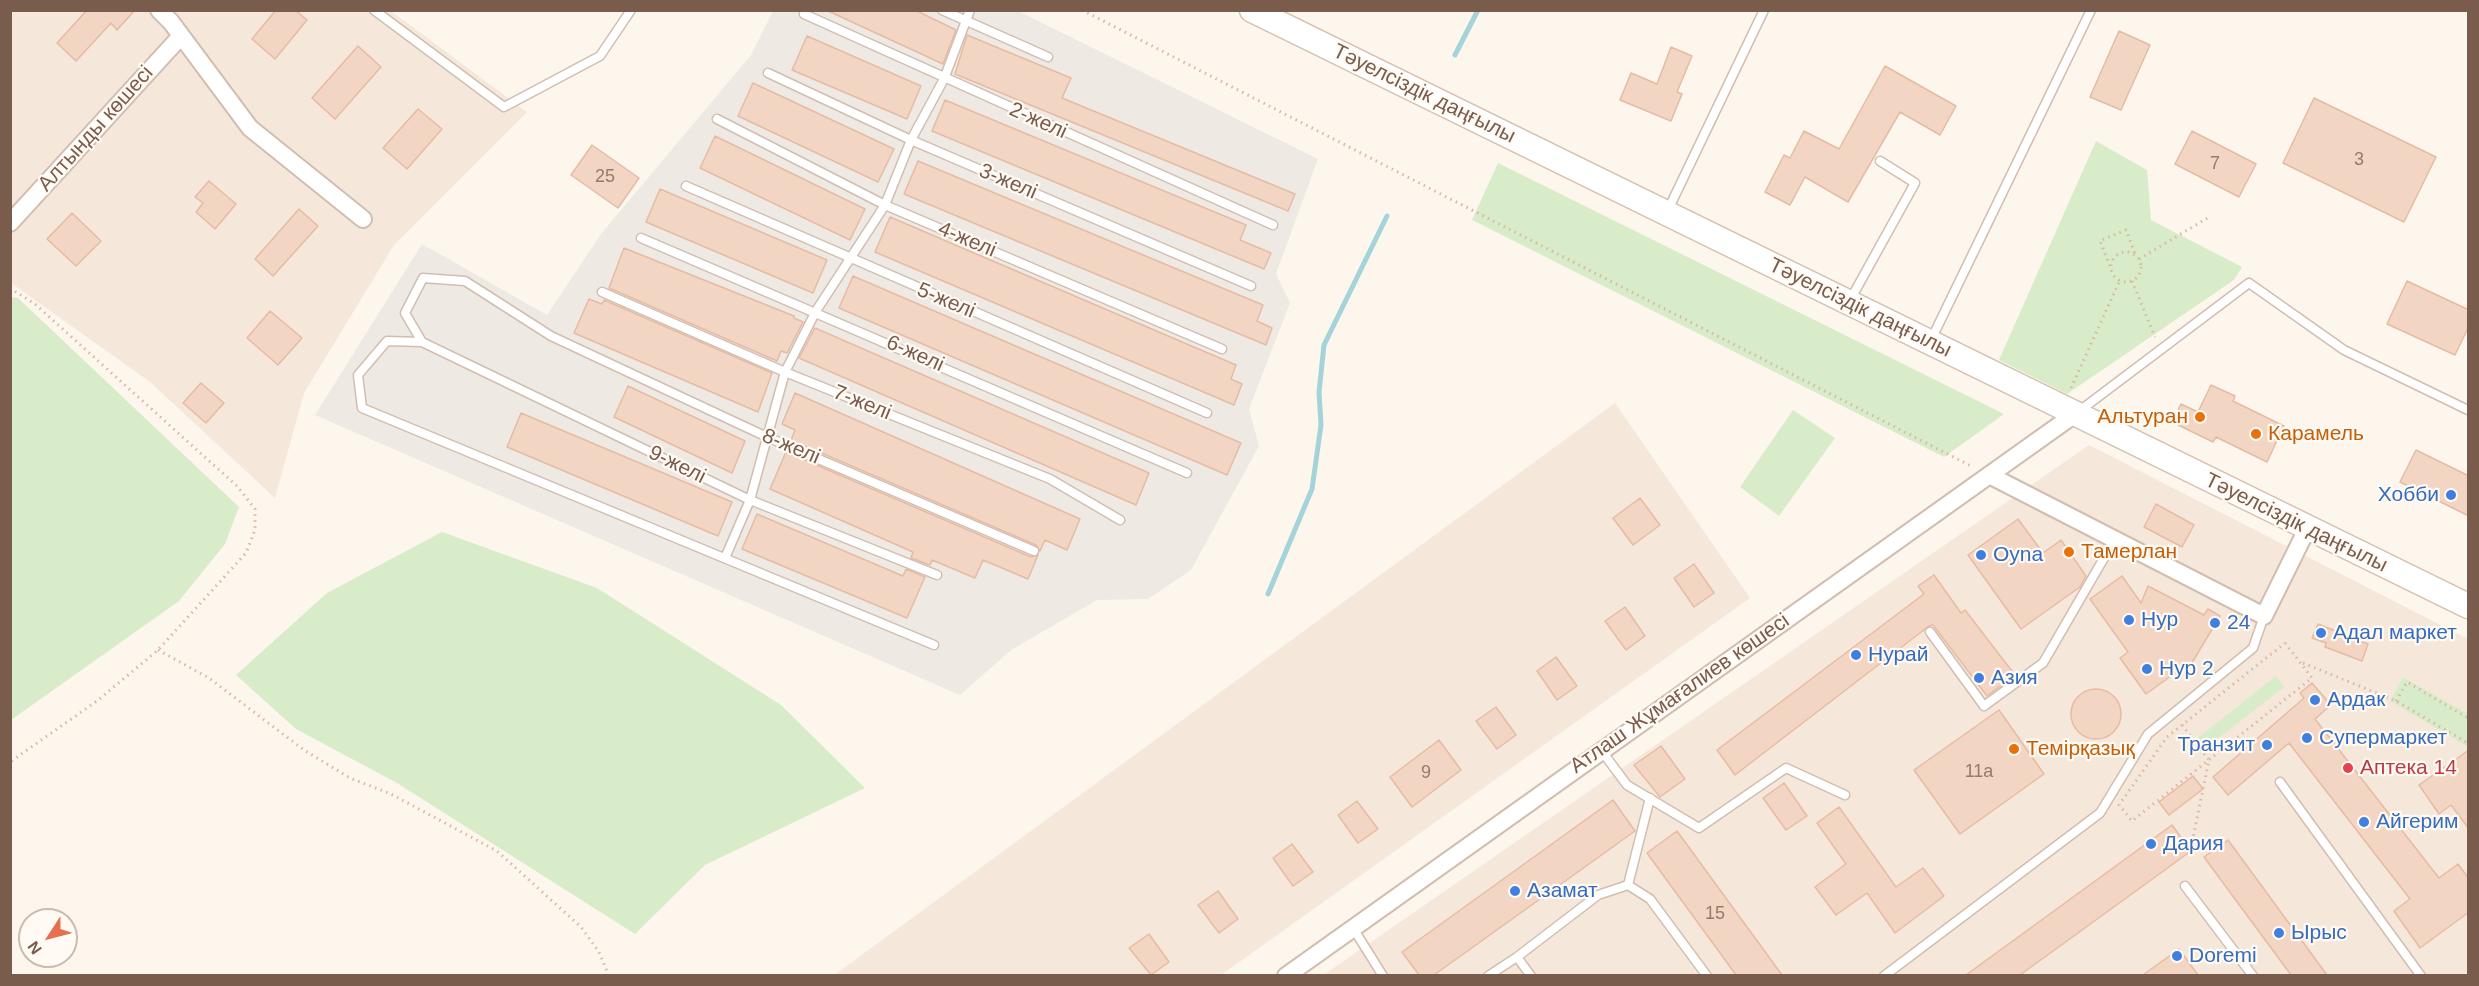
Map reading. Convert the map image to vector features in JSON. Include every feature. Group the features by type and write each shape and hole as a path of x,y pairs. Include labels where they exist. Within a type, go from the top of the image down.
{"street":[{"path":"159,10 250,128 363,219"},
{"name":"Тәуелсіздік даңғылы","path":"1252,10 2307,529 2469,606"},
{"name":"Алтынды көшесі","path":"10,223 181,36"},
{"name":"Атлаш Жұмағалиев көшесі","path":"1286,975 1989,475 2069,411"},
{"path":"1989,475 2264,616 2307,529"}],"lane":[{"path":"374,10 504,107 600,56 631,10"},
{"path":"942,10 1048,57"},
{"path":"724,558 750,500 785,372 816,311 885,205 911,140 944,79 970,10"},
{"path":"1667,213 1764,10"},
{"path":"1930,342 2091,10"},
{"name":"2-желі","path":"804,14 944,79 1273,225"},
{"name":"3-желі","path":"768,73 911,140 1251,286"},
{"name":"4-желі","path":"717,119 885,205 1222,349"},
{"path":"1849,303 1915,183 1880,161"},
{"name":"5-желі","path":"686,186 851,260 1207,413"},
{"name":"6-желі","path":"641,238 816,311 1187,473"},
{"name":"8-желі","path":"422,342 405,313 423,278 465,281 551,336 767,438 1034,551"},
{"path":"2069,411 2159,350 2249,283 2344,350 2469,410"},
{"name":"7-желі","path":"602,292 785,372 1050,479 1120,520"},
{"path":"422,342 387,341 358,375 362,408 934,645"},
{"name":"9-желі","path":"422,342 750,500 938,575"},
{"path":"1930,632 1984,706 2043,663 2115,539"},
{"path":"1884,975 2100,813 2148,734 2253,648 2264,616"},
{"path":"1601,750 1627,785 1699,828 1786,768 1845,795"},
{"path":"2280,782 2421,975"},
{"path":"1628,885 1650,798"},
{"path":"1488,975 1517,957 1598,895 1628,885"},
{"path":"1628,885 1650,899 1707,975"},
{"path":"2185,886 2253,975"},
{"path":"1353,928 1383,975"},
{"path":"1517,957 1531,975"}],"path":[{"path":"1082,10 1989,475"},
{"path":"2139,259 2211,216"},
{"path":"2126,230 2139,259 2139,274 2132,281 2120,280 2114,276 2100,241 2126,230"},
{"path":"2111,266 2118,254 2127,251 2136,255"},
{"path":"2069,411 2120,280"},
{"path":"2132,281 2159,350"},
{"path":"10,288 35,304 238,487 255,509 255,530 246,554 158,650 97,701 10,762"},
{"path":"2285,643 2300,662 2312,678 2132,821 2119,805 2167,737 2285,643"},
{"path":"158,650 209,678 304,750 350,778 391,794 497,851 581,927 599,952 609,975"},
{"path":"2300,662 2396,701 2469,743"},
{"path":"2396,701 2407,682 2469,718"},
{"path":"2182,725 2209,760 2193,838"}],"shaded area":[{"path":"11,11 391,11 527,112 394,245 304,393 275,498 150,382 11,283"},
{"path":"773,11 1018,11 1318,159 1276,274 1290,303 1249,409 1259,446 1191,570 1148,599 1097,600 1011,650 960,695 315,415 422,244 547,315 601,234 751,55"},
{"path":"1615,403 1750,598 1221,975 833,976"},
{"path":"2089,445 2468,639 2468,975 1322,976"}],"green space":[{"path":"2096,141 2147,170 2151,220 2242,267 2234,280 2067,394 1999,360"},
{"path":"1498,163 2004,414 1944,457 1472,220"},
{"path":"10,297 18,298 239,507 225,544 179,601 11,720"},
{"path":"1793,410 1835,438 1779,516 1740,487"},
{"path":"442,532 597,588 781,705 865,788 705,865 635,934 397,783 296,729 236,675 327,593"},
{"path":"2276,676 2284,687 2202,751 2194,741"},
{"path":"2403,677 2468,714 2468,747 2390,701"}],"building":[{"path":"87,10 135,10 117,30 111,23 76,61 57,43"},
{"path":"276,10 295,10 307,20 275,59 252,39"},
{"path":"826,10 915,10 956,30 943,64"},
{"path":"2119,31 2150,45 2121,110 2090,97"},
{"path":"967,35 1071,78 1062,98 1295,194 1288,211 955,74"},
{"path":"807,36 921,86 907,119 792,70"},
{"path":"358,46 381,67 335,119 312,98"},
{"path":"1671,47 1692,56 1677,92 1682,94 1671,121 1620,100 1631,73 1657,84"},
{"path":"1885,66 1956,106 1940,135 1900,112 1848,202 1805,177 1790,205 1765,192 1784,155 1790,158 1804,131 1839,149"},
{"path":"753,83 894,149 878,182 738,116"},
{"path":"2314,98 2436,157 2404,222 2283,163"},
{"path":"945,100 1246,225 1240,240 1271,253 1264,269 932,131"},
{"path":"418,109 442,129 407,169 383,148"},
{"path":"2192,131 2256,164 2239,197 2175,164"},
{"path":"715,136 865,209 850,240 700,168"},
{"path":"592,145 639,178 618,208 571,175"},
{"path":"918,161 1263,305 1257,321 1272,328 1266,345 904,194"},
{"path":"209,181 236,204 215,229 196,212 203,203 195,197"},
{"path":"660,189 827,260 813,293 646,222"},
{"path":"299,209 318,226 273,276 255,259"},
{"path":"72,213 101,241 76,266 47,239"},
{"path":"890,217 1236,365 1231,379 1242,384 1234,405 875,252"},
{"path":"624,248 794,316 803,322 787,353 781,351 777,361 609,288"},
{"path":"853,276 1241,443 1227,475 839,308"},
{"path":"2407,281 2469,310 2469,326 2455,355 2387,324"},
{"path":"589,299 602,304 604,300 772,373 758,412 574,333"},
{"path":"270,311 302,338 278,365 247,338"},
{"path":"815,328 1149,473 1136,505 799,358"},
{"path":"201,383 224,403 206,423 183,403"},
{"path":"2211,385 2235,396 2233,401 2284,426 2267,462 2216,437 2213,442 2172,422 2181,404 2198,412"},
{"path":"628,386 745,441 732,473 614,417"},
{"path":"795,393 1080,519 1067,550 1045,540 1040,551 1036,545 791,440 795,430 782,424"},
{"path":"521,413 732,502 718,536 507,447"},
{"path":"2416,450 2469,476 2469,516 2400,482"},
{"path":"786,452 1031,557 1038,555 1028,579 983,560 975,578 932,560 930,565 911,558 913,552 770,489"},
{"path":"1640,498 1660,525 1633,545 1613,518"},
{"path":"2156,504 2194,525 2182,547 2144,527"},
{"path":"757,514 903,576 906,569 925,577 907,618 742,549"},
{"path":"2018,519 2043,553 2061,540 2086,576 2080,587 2021,629 1968,555"},
{"path":"1694,564 1714,593 1694,607 1674,578"},
{"path":"1934,575 1961,613 1965,610 2015,675 1987,696 1933,625 1929,626 1735,775 1717,750 1924,594 1918,586"},
{"path":"2122,576 2141,603 2148,586 2204,615 2208,609 2220,616 2187,671 2182,668 2146,694 2120,658 2128,652 2090,599"},
{"path":"1625,607 1645,636 1626,650 1605,621"},
{"path":"2318,624 2368,644 2362,661 2325,647 2326,643 2312,638"},
{"path":"1556,657 1577,686 1557,700 1537,671"},
{"path":"2312,683 2331,705 2315,719 2439,878 2458,864 2469,879 2469,912 2420,948 2394,911 2410,899 2289,743 2228,795 2213,777 2304,698 2300,693"},
{"path":"2091,689 2101,689 2114,696 2121,709 2121,719 2114,732 2101,739 2091,739 2082,735 2075,728 2071,719 2071,709 2075,700 2082,693"},
{"path":"1496,707 1516,735 1497,749 1476,721"},
{"path":"1999,710 2044,774 1960,834 1914,770"},
{"path":"1439,740 1461,770 1412,807 1390,777"},
{"path":"1661,746 1685,779 1660,797 1634,765"},
{"path":"2469,750 2469,829 2451,805 2439,814 2419,785"},
{"path":"2193,776 2203,789 2169,815 2159,802"},
{"path":"1784,783 1807,816 1786,830 1763,798"},
{"path":"1613,800 1635,831 1434,975 1419,975 1402,952"},
{"path":"1357,801 1378,829 1358,843 1338,815"},
{"path":"1839,807 1896,887 1923,868 1944,896 1895,933 1867,893 1836,915 1815,887 1846,864 1817,823"},
{"path":"2172,825 2191,851 2020,975 1966,975"},
{"path":"1677,831 1782,975 1736,975 1647,853"},
{"path":"2228,840 2327,975 2291,975 2204,857"},
{"path":"1292,844 1313,872 1293,886 1273,858"},
{"path":"1218,891 1238,919 1219,933 1198,905"},
{"path":"1149,934 1169,962 1151,975 1129,948"},
{"name":"Doremi","path":"2179,949 2198,975 2143,975"}],"waterway":[{"path":"1455,55 1478,10"},
{"path":"1268,594 1312,489 1321,425 1319,392 1324,345 1387,216"}],"place":[{"name":"Альтуран","path":"2200,417"},
{"name":"Карамель","path":"2256,434"},
{"name":"Хобби","path":"2451,495"},
{"name":"Тамерлан","path":"2069,552"},
{"name":"Oyna","path":"1981,555"},
{"name":"Нур","path":"2129,620"},
{"name":"24","path":"2215,623"},
{"name":"Адал маркет","path":"2321,633"},
{"name":"Нурай","path":"1856,655"},
{"name":"Нур 2","path":"2147,669"},
{"name":"Азия","path":"1979,678"},
{"name":"Ардак","path":"2315,700"},
{"name":"Супермаркет","path":"2307,738"},
{"name":"Транзит","path":"2267,745"},
{"name":"Темірқазық","path":"2014,749"},
{"name":"Аптека 14","path":"2348,768"},
{"name":"Айгерим","path":"2364,822"},
{"name":"Дария","path":"2151,844"},
{"name":"Азамат","path":"1515,891"},
{"name":"Ырыс","path":"2279,933"},
{"name":"Doremi","path":"2177,956"}]}
